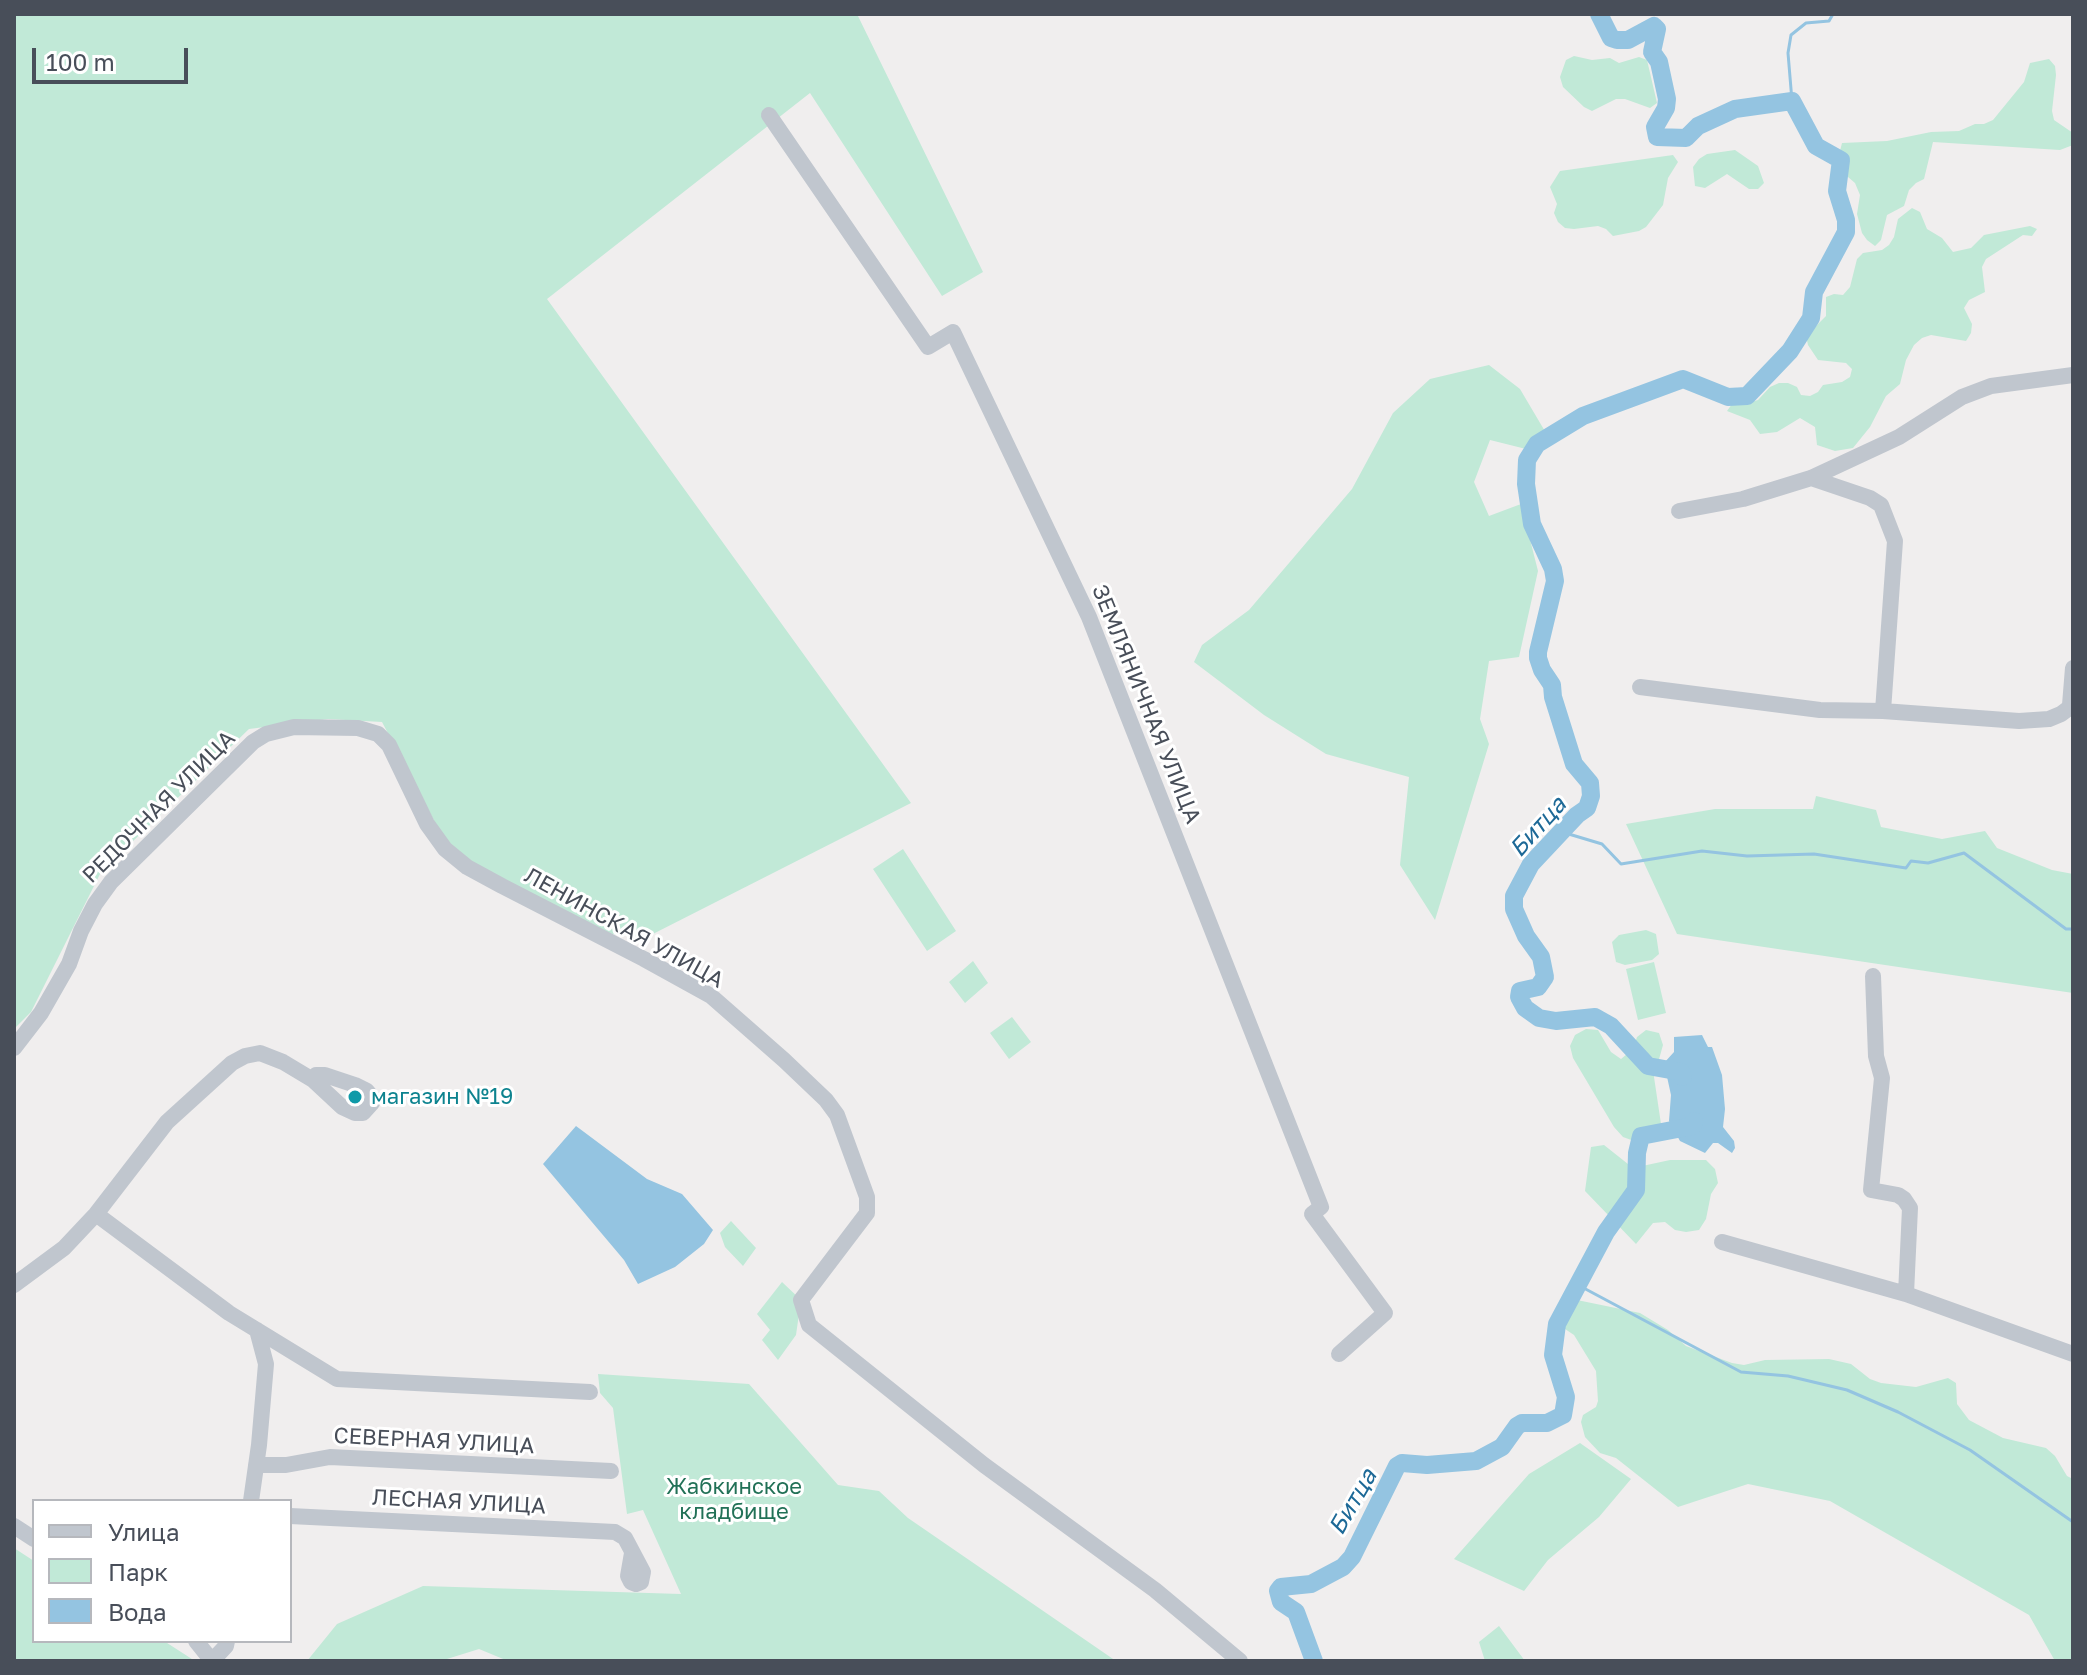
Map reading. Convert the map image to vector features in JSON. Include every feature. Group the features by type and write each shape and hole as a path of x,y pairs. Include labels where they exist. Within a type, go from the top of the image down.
{"street":[{"name":"ЗЕМЛЯНИЧНАЯ УЛИЦА","path":"769,115 928,347 953,332 1089,617 1321,1207 1312,1214 1385,1313 1339,1354"},
{"path":"1679,511 1743,499 1811,478 1899,437 1962,397 1991,386 2073,375"},
{"path":"1811,478 1870,498 1881,505 1895,541 1883,711"},
{"path":"1640,687 1820,710 1883,711 2019,721 2049,719 2072,705 2073,668"},
{"name":"РЕДОЧНАЯ УЛИЦА","path":"14,1048 41,1013 69,964 95,904 111,882 253,742 266,734 294,727 358,728 378,734 389,745 400,767"},
{"name":"ЛЕНИНСКАЯ УЛИЦА","path":"400,767 427,824 445,849 467,867 711,996 784,1060 826,1100 837,1115 867,1197 867,1213 801,1300 809,1325 984,1465 1155,1590 1240,1661"},
{"path":"1873,976 1876,1056 1882,1078 1871,1190 1898,1195 1910,1208 1906,1294"},
{"path":"14,1285 64,1248 96,1214 167,1122 232,1063 260,1053 283,1062 313,1080"},
{"path":"96,1214 229,1313 337,1379 590,1392"},
{"path":"1722,1242 1906,1294 2073,1354"},
{"path":"251,1499 264,1359 257,1330"},
{"path":"264,1359 280,1345"},
{"name":"СЕВЕРНАЯ УЛИЦА","path":"256,1465 286,1465 330,1457 611,1471"},
{"name":"ЛЕСНАЯ УЛИЦА","path":"292,1516 615,1532 629,1545"},
{"path":"14,1526 32,1538"},
{"path":"198,1643 212,1661 227,1643"}],"green space":[{"path":"14,14 857,14 983,272 942,296 810,93 547,299 911,803 645,938 589,931 450,851 382,722 328,719 249,729 101,872 31,1012 14,1029"},
{"path":"1574,56 1592,60 1610,58 1619,63 1639,57 1647,60 1657,103 1650,108 1616,99 1592,111 1584,107 1563,87 1560,77 1566,60"},
{"path":"2049,59 2055,66 2056,75 2054,120 2073,133 2073,145 2060,150 1933,142 1924,179 1909,190 1904,206 1887,215 1881,240 1875,246 1867,240 1857,214 1860,195 1855,183 1848,177 1845,158 1840,151 1842,143 1887,141 1931,132 1959,131 1975,124 1984,124 1993,120 2024,82 2030,63"},
{"path":"1735,150 1758,166 1764,183 1758,189 1749,189 1727,174 1705,188 1695,186 1693,167 1699,159 1707,154"},
{"path":"1673,155 1678,162 1668,178 1663,205 1646,227 1613,236 1598,226 1574,229 1565,228 1558,222 1554,213 1557,204 1550,187 1560,171"},
{"path":"1912,208 1920,212 1927,229 1942,238 1953,252 1971,248 1984,235 2030,226 2037,229 2032,236 2023,235 1986,259 1982,267 1985,292 1969,300 1964,308 1972,324 1966,341 1931,335 1914,345 1906,360 1900,384 1886,396 1870,427 1853,448 1835,451 1817,445 1815,427 1800,418 1777,432 1760,434 1750,420 1727,411 1732,404 1758,400 1770,387 1779,383 1788,383 1797,387 1801,395 1810,396 1823,385 1842,382 1850,377 1852,369 1846,363 1818,360 1806,336 1826,316 1826,297 1843,295 1850,287 1857,259 1863,253 1882,250 1889,245 1898,219"},
{"path":"1489,365 1520,389 1546,433 1530,450 1490,440 1474,482 1489,516 1521,504 1538,571 1519,657 1489,661 1480,719 1489,744 1435,920 1400,865 1409,777 1326,754 1264,715 1194,662 1202,645 1249,610 1352,489 1393,413 1430,379"},
{"path":"1816,796 1876,810 1881,827 1942,839 1985,831 1997,848 2052,870 2073,874 2073,993 1677,934 1626,824 1715,809 1813,809"},
{"path":"903,849 956,931 927,951 873,869"},
{"path":"1646,930 1656,934 1659,954 1652,960 1625,965 1616,962 1612,942 1619,935"},
{"path":"973,961 988,983 965,1003 949,982"},
{"path":"1654,962 1666,1013 1638,1020 1626,969"},
{"path":"1012,1017 1031,1042 1009,1059 990,1033"},
{"path":"1586,1029 1598,1030 1611,1052 1621,1059 1633,1049 1637,1037 1646,1030 1659,1033 1663,1045 1654,1077 1661,1124 1656,1134 1646,1140 1634,1141 1623,1137 1614,1127 1573,1058 1570,1046 1575,1035"},
{"path":"1604,1145 1633,1168 1670,1160 1706,1160 1715,1169 1718,1183 1699,1230 1686,1232 1675,1230 1665,1222 1653,1223 1636,1244 1585,1191 1591,1147"},
{"path":"731,1221 756,1248 743,1266 725,1247 720,1233"},
{"path":"782,1282 801,1300 796,1335 778,1360 762,1340 770,1330 757,1314"},
{"path":"1577,1300 1640,1313 1668,1330 1686,1346 1732,1363 1744,1365 1765,1360 1829,1359 1851,1364 1870,1379 1881,1383 1916,1387 1948,1378 1956,1383 1957,1404 1969,1420 2003,1438 2046,1448 2067,1476 2073,1479 2073,1661 2055,1661 2029,1615 1830,1501 1748,1484 1678,1507 1616,1458 1600,1453 1585,1437 1581,1422 1583,1415 1596,1407 1598,1401 1596,1371 1574,1335 1562,1327"},
{"name":"Жабкинское кладбище","path":"598,1374 749,1384 838,1485 879,1491 908,1518 1116,1661 508,1661 479,1649 447,1659 307,1661 337,1624 423,1586 681,1594 643,1510 627,1514 613,1408 600,1393"},
{"path":"1580,1443 1631,1479 1599,1517 1548,1560 1524,1591 1454,1559 1529,1474"},
{"path":"14,1548 32,1560 32,1643 167,1643 195,1661 14,1661"},
{"path":"1499,1626 1525,1661 1485,1661 1479,1642"}],"water":[{"path":"1702,1035 1708,1047 1712,1047 1722,1075 1723,1127 1734,1141 1732,1153 1718,1143 1713,1143 1705,1153 1680,1141 1669,1121 1671,1095 1664,1063 1674,1052 1674,1037"},
{"path":"576,1126 647,1179 682,1194 713,1230 704,1244 675,1267 638,1284 624,1260 543,1164"}],"waterway":[{"name":"Битца","path":"1599,14 1611,38 1617,40 1628,40 1654,26 1657,29 1652,52 1659,62 1667,99 1666,108 1655,127 1657,137 1686,138 1698,126 1735,109 1792,101 1816,146 1841,160 1837,191 1846,220 1846,232 1814,292 1811,318 1790,351 1747,396 1728,397 1683,379 1583,416 1537,444 1527,460 1526,484 1532,524 1553,569 1555,581 1538,658 1552,685 1574,764 1590,783 1591,796 1587,808 1531,864 1514,896 1514,909 1526,936 1541,957 1545,977 1538,987 1520,991 1519,997 1525,1008 1539,1018 1556,1021 1595,1017 1611,1026 1648,1066 1681,1072 1683,1077"},
{"path":"1792,101 1788,53 1791,35 1806,23 1829,21 1833,14"},
{"path":"1562,832 1602,844 1621,864 1702,851 1747,856 1814,854 1906,868 1911,861 1928,863 1964,853 2066,929 2073,929"},
{"name":"Битца","path":"1314,1661 1296,1612 1281,1602 1278,1591 1281,1587 1311,1584 1343,1567 1352,1557 1397,1466 1402,1463 1427,1465 1476,1461 1502,1447 1522,1423 1547,1423 1563,1415 1566,1397 1553,1355 1557,1324 1606,1232 1636,1190 1637,1153 1641,1136 1693,1126 1694,1121"},
{"path":"1578,1285 1741,1372 1788,1376 1847,1390 1898,1412 1970,1450 2073,1522"}],"place":[{"name":"магазин №19","path":"355,1097"}]}
